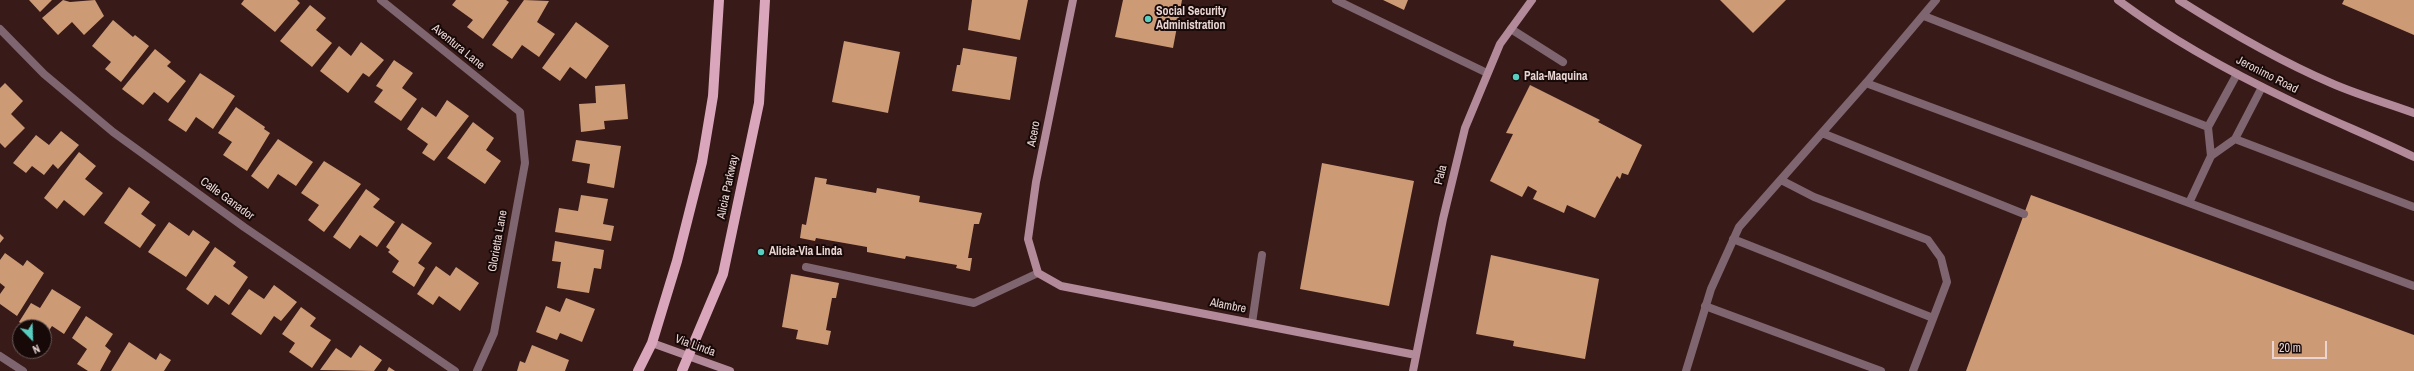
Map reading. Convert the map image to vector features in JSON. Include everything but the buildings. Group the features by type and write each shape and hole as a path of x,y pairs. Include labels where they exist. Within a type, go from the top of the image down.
{"main road":[{"path":"638,371 652,343 678,261 702,162 713,96 719,0"},
{"name":"Alicia Parkway","path":"682,371 723,274 759,103 765,0"}],"street":[{"name":"Aventura Lane","path":"381,0 520,112"},
{"name":"Acero","path":"1038,273 1028,239 1036,182 1073,0"},
{"path":"1336,0 1487,73"},
{"name":"Pala","path":"1413,371 1443,219 1465,128 1500,44 1532,0"},
{"path":"1688,370 1705,306 1739,227 1866,83 1936,0"},
{"name":"Jeronimo Road","path":"2118,0 2182,43 2237,74 2414,157"},
{"name":"Jeronimo Road","path":"2179,0 2212,21 2308,72 2332,83 2414,113"},
{"path":"1924,16 2208,127"},
{"name":"Calle Ganador","path":"0,29 44,74 113,132 244,227 455,371"},
{"path":"1511,29 1563,62"},
{"path":"2211,156 2208,127 2237,74"},
{"path":"1866,83 2414,286"},
{"path":"2189,203 2211,156 2235,139 2262,87"},
{"name":"Glorietta Lane","path":"477,371 494,333 525,163 520,112"},
{"path":"1822,133 2024,214"},
{"path":"2235,139 2414,207"},
{"path":"1781,180 1814,197 1928,240 1941,258 1947,282 1913,371"},
{"path":"1733,239 1933,318"},
{"path":"1252,323 1262,255"},
{"path":"806,267 974,303 1038,273"},
{"name":"Alambre","path":"1038,273 1060,286 1416,355"},
{"path":"1705,306 1881,371"},
{"name":"Via Linda","path":"652,343 730,371"},
{"path":"0,356 23,371"}],"place":[{"name":"Social Security Administration","path":"1148,19"},
{"name":"Pala-Maquina","path":"1516,77"},
{"name":"Alicia-Via Linda","path":"761,252"}]}
